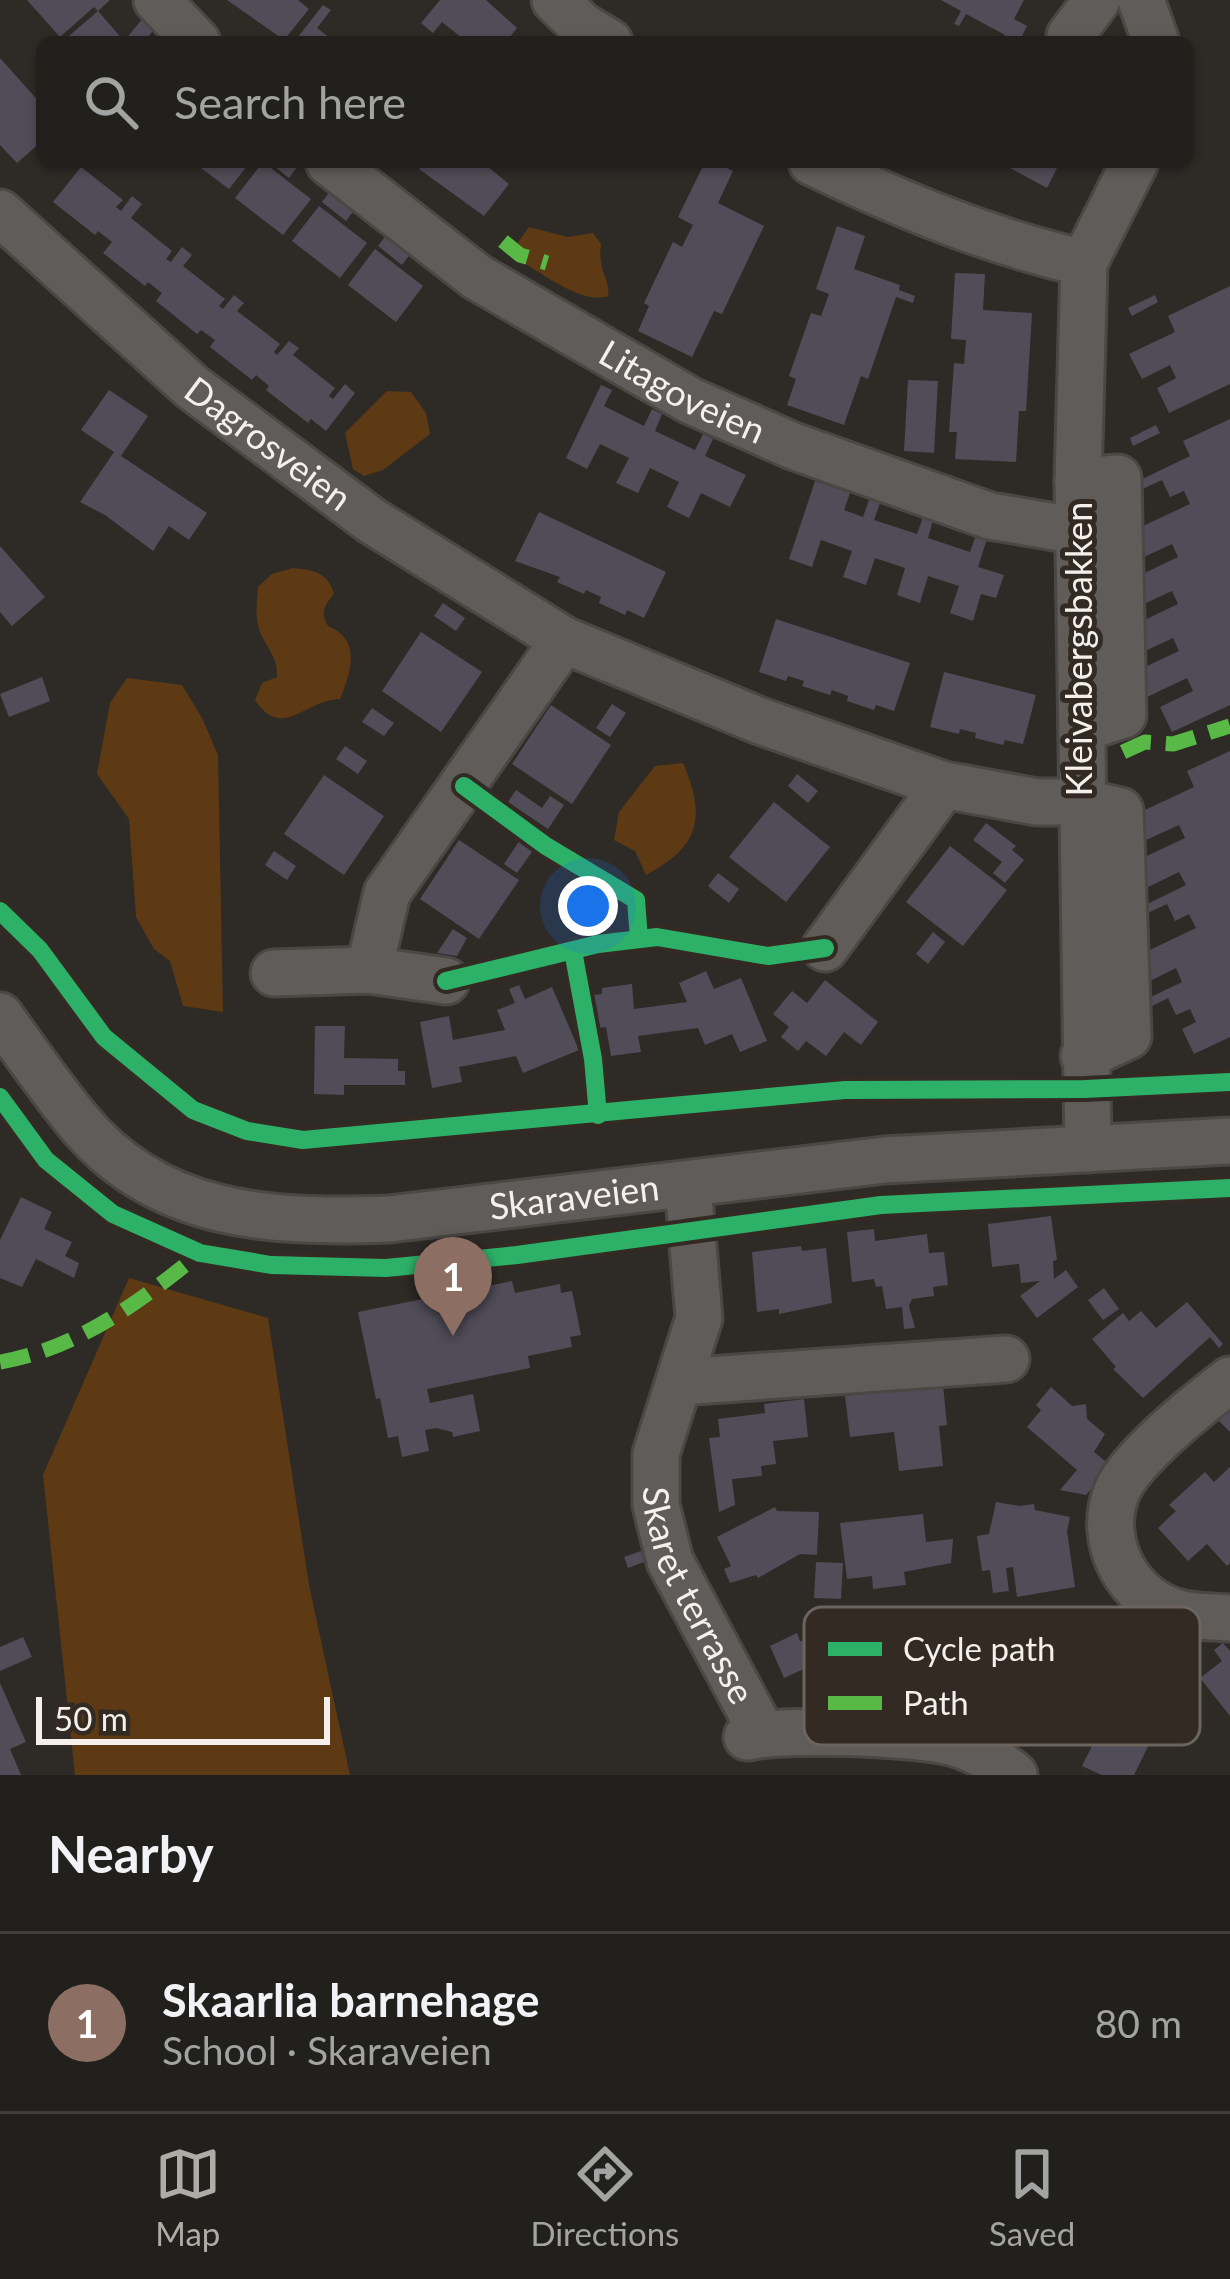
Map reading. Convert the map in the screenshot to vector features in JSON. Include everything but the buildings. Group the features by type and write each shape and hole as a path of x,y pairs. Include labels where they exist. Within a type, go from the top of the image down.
{"street":[{"path":"158,0 191,36"},
{"path":"555,0 599,36"},
{"path":"1070,36 1097,0"},
{"path":"1141,0 1154,36"},
{"name":"Litagoveien","path":"337,168 476,278 691,401 793,446 990,516 1079,531"},
{"path":"824,168 887,199 1007,244 1084,263"},
{"name":"Kleivabergsbakken","path":"1088,1149 1078,481 1084,263 1132,168"},
{"name":"Dagrosveien","path":"0,213 192,387 372,521 564,640 760,722 944,784 1037,802 1080,802"},
{"path":"1078,481 1118,478 1124,715 1083,728"},
{"path":"369,970 387,893 564,640"},
{"path":"825,948 944,784"},
{"path":"274,973 369,970 446,981"},
{"name":"Skaraveien","path":"0,1016 79,1124 124,1167 205,1207 312,1222 389,1220 885,1160 1230,1141"},
{"name":"Skaret terrasse","path":"688,1184 699,1318 656,1454 656,1505 670,1562 755,1735 804,1734"},
{"path":"681,1382 1006,1359"},
{"path":"1165,1607 1151,1601 1127,1578 1114,1554 1109,1523 1118,1491 1133,1467 1230,1380"},
{"path":"1200,1616 1230,1618"},
{"name":"Skaret terrasse","path":"958,1745 1014,1775"}],"shaded area":[{"path":"529,227 568,237 593,233 601,244 608,296 584,296 509,255"},
{"path":"387,391 411,392 426,413 430,434 383,470 364,476 353,469 345,433"},
{"path":"293,568 328,581 334,594 324,617 345,639 351,657 340,699 285,718 265,712 255,700 262,683 277,677 258,624 258,587 272,574"},
{"path":"127,678 182,685 218,755 223,1012 183,1006 170,961 154,949 136,917 129,819 97,774 110,703"},
{"path":"683,763 695,800 693,829 678,853 646,875 635,851 614,840 619,812 655,766"},
{"path":"129,1278 268,1318 309,1585 350,1775 75,1775 43,1475"}],"marked path":[{"path":"503,241 520,255 547,263"},
{"path":"1123,752 1145,742 1173,744 1230,726"},
{"path":"0,1362 81,1335 131,1306 200,1253"}],"cycle path":[{"path":"464,786 546,846 636,900 639,939"},
{"path":"0,911 40,950 104,1037 193,1110 247,1131 303,1140 845,1090 1085,1089 1230,1082"},
{"path":"446,981 598,944 657,937 768,956 825,948"},
{"path":"573,951 598,1115"},
{"path":"0,1097 46,1160 113,1214 200,1253 271,1265 386,1268 517,1255 881,1205 1230,1188"}],"place":[{"name":"Skaarlia barnehage","path":"453,1336"}]}
